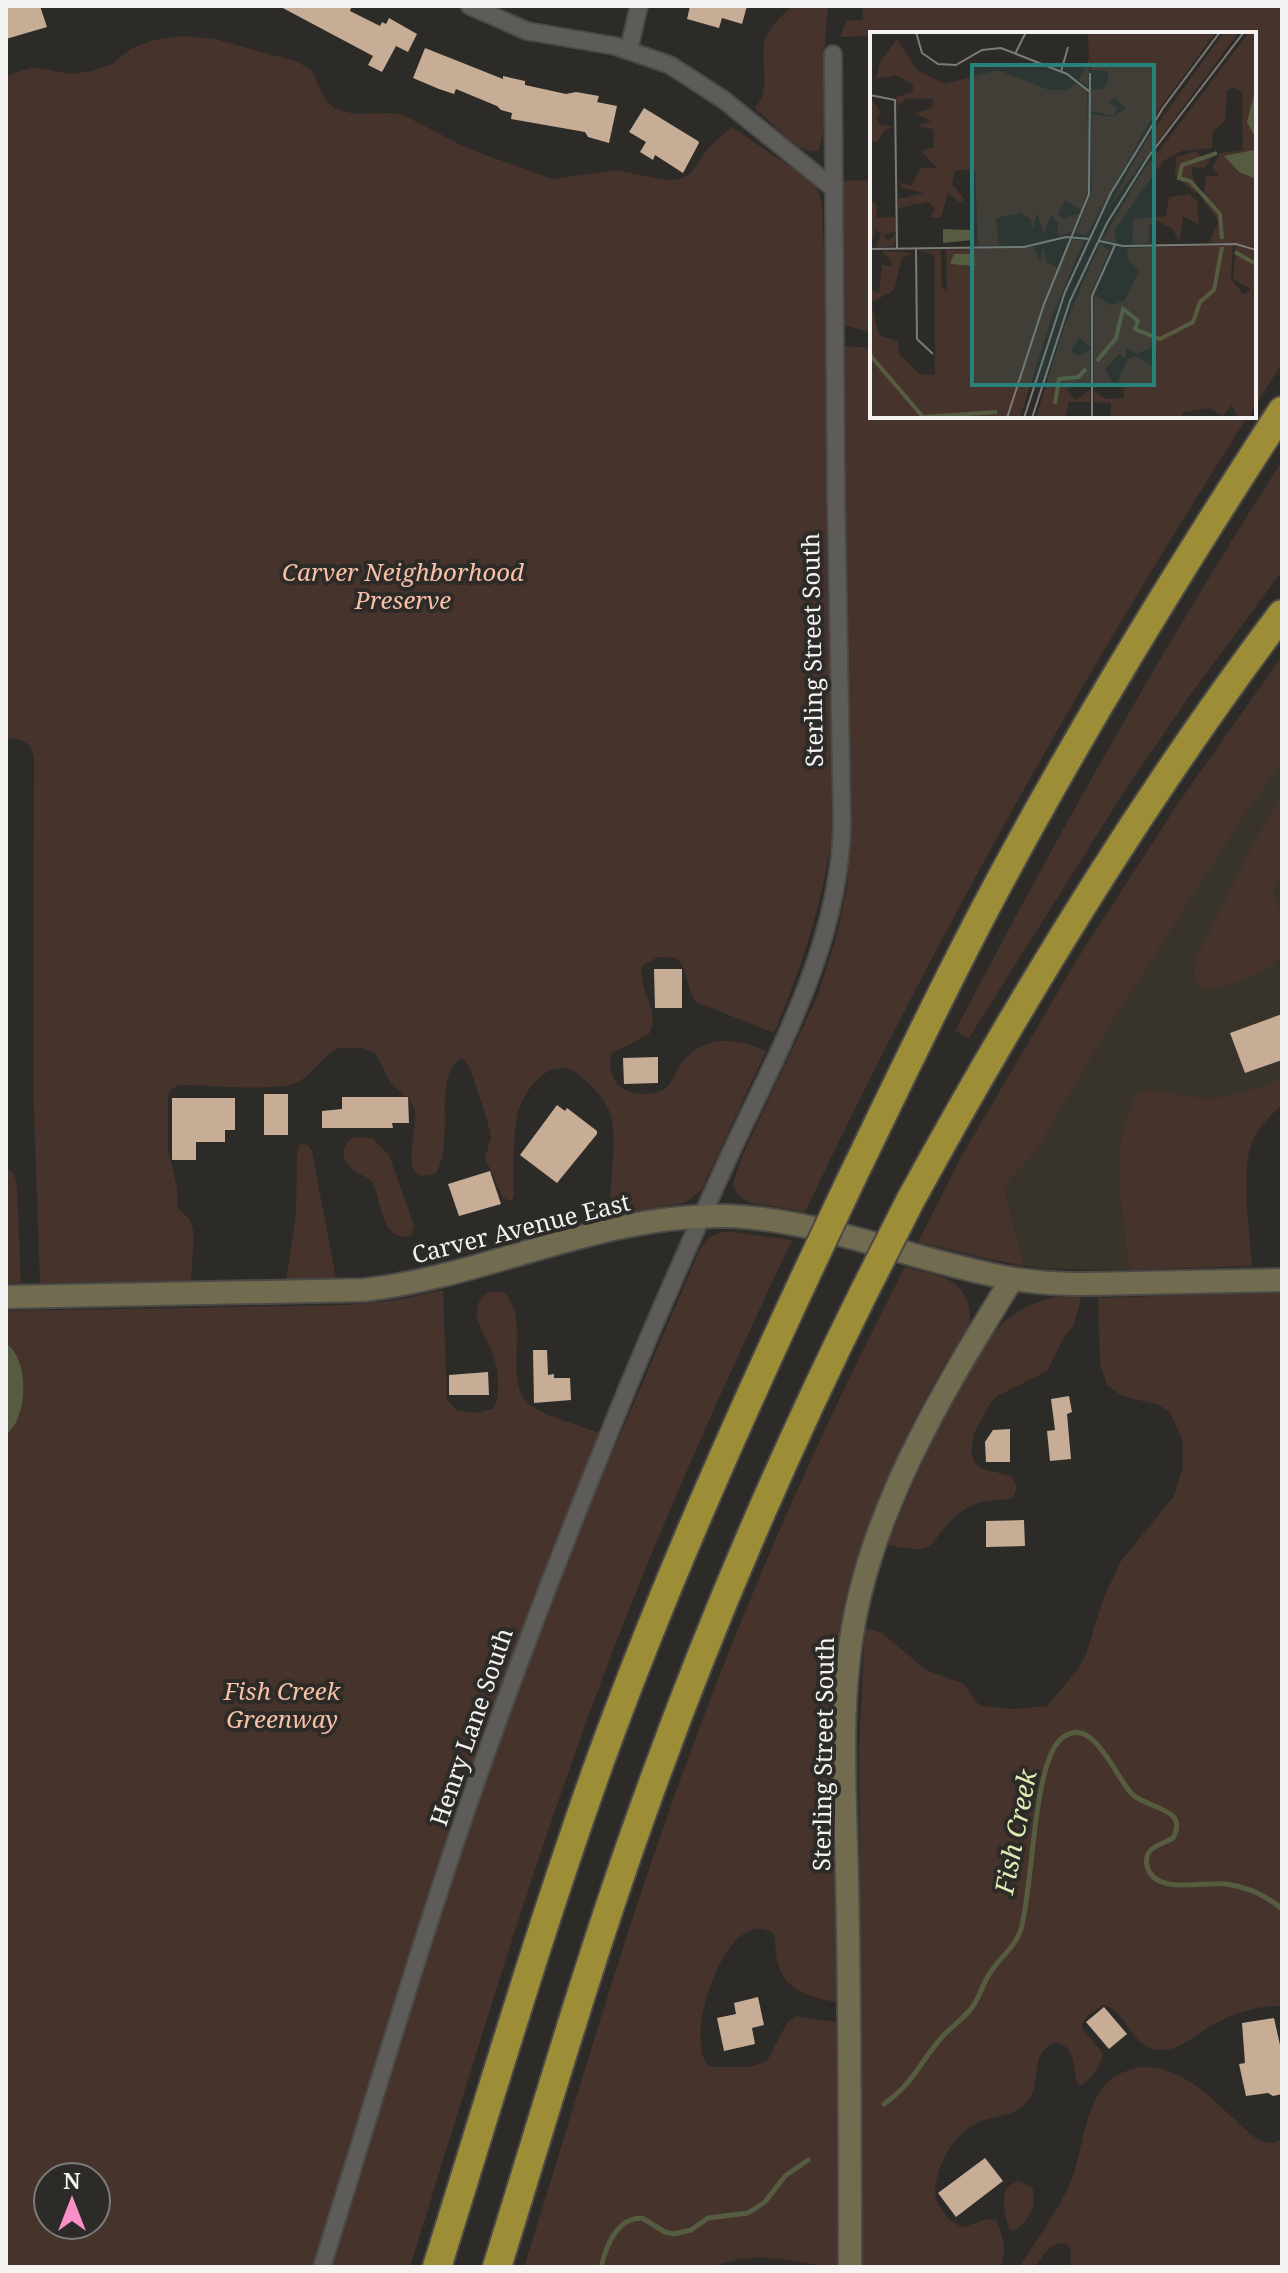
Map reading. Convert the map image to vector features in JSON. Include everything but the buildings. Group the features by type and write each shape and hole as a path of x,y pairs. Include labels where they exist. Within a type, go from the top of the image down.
{"highway":[{"path":"437,2267 564,1863 601,1757 686,1539 805,1277 985,909 1072,753 1209,524 1282,411"},
{"path":"497,2267 644,1807 693,1675 796,1431 910,1201 1047,960 1198,729 1282,614"}],"street":[{"path":"470,6 527,31 629,49 670,65 702,85 833,188"},
{"path":"629,49 639,6"},
{"name":"Sterling Street South","path":"703,1217 813,971 830,913 842,842 833,54"},
{"name":"Carver Avenue East","path":"6,1297 271,1294 393,1287 453,1274 598,1232 703,1217 780,1222 1012,1279 1072,1284 1282,1280"},
{"name":"Henry Lane South","path":"322,2267 417,1959 506,1700 608,1436 703,1217"},
{"name":"Sterling Street South","path":"850,2267 846,1730 853,1624 867,1568 909,1460 947,1385 1012,1279"}],"shaded area":[{"path":"1282,684 1282,1095 1191,1128 1193,1268 1039,1268 980,1258 926,1244 1049,1032"},
{"path":"6,1343 19,1362 23,1389 19,1416 6,1435"}],"green space":[{"path":"793,6 828,6 824,54 824,129 819,150 813,152 798,147 754,108 763,92 763,53 767,35 778,19"},
{"path":"863,6 1282,6 1282,364 1256,404 1256,32 870,32 870,36 840,37 846,21 863,20"},
{"name":"Carver Neighborhood Preserve","path":"183,36 215,39 298,62 312,71 325,99 334,108 354,114 403,115 469,149 553,179 615,170 666,180 680,179 690,174 710,146 732,127 816,187 822,203 827,333 832,837 809,937 774,1033 696,1002 676,958 658,957 642,966 641,975 653,1016 652,1025 649,1034 611,1054 613,1076 624,1089 642,1094 664,1090 689,1055 709,1043 732,1041 766,1051 701,1191 684,1203 609,1216 613,1127 609,1110 582,1077 559,1068 549,1071 530,1087 519,1110 515,1131 514,1196 511,1201 503,1198 485,1158 491,1137 487,1119 469,1066 462,1058 453,1066 445,1093 442,1159 436,1173 423,1176 415,1172 412,1164 415,1116 412,1104 389,1080 375,1053 362,1048 339,1048 308,1075 287,1086 179,1085 171,1089 168,1097 168,1149 177,1187 178,1208 190,1220 194,1234 191,1281 40,1283 33,1083 34,759 25,742 6,738 6,76 34,67 70,74 92,71 112,64 132,48 154,40"},
{"path":"870,180 870,332 845,325 843,181"},
{"path":"845,346 870,348 870,418 1247,418 1128,610 1014,807 906,1007 805,1212 747,1202 736,1192 733,1184 742,1156 817,997 836,938 847,887 852,816 844,479"},
{"path":"1282,461 1282,571 1188,698 1124,792 969,1038 955,1031 1112,742"},
{"path":"1282,656 1282,763 1245,814 1112,1022 1037,1149 1005,1185 1024,1266 918,1242 960,1159 1076,961 1181,799"},
{"path":"1282,797 1282,878 1273,890 1282,916 1282,956 1246,979 1205,990 1193,981 1196,958 1257,836"},
{"path":"1282,1078 1282,1105 1256,1134 1248,1158 1246,1188 1252,1266 1129,1270 1121,1203 1120,1157 1122,1135 1137,1094 1155,1089 1198,1098 1223,1097"},
{"path":"355,1137 372,1138 389,1155 414,1225 411,1236 393,1233 384,1218 372,1181 346,1162 343,1150"},
{"path":"304,1144 312,1152 336,1278 286,1280 296,1215 297,1151 299,1145"},
{"path":"6,1167 14,1174 17,1187 21,1283 6,1283"},
{"name":"Fish Creek Greenway","path":"725,1231 792,1240 694,1455 604,1674 527,1894 410,2267 6,2267 6,1311 346,1305 397,1300 443,1290 447,1399 456,1410 477,1413 493,1409 498,1387 493,1355 477,1319 478,1305 488,1292 503,1292 512,1303 516,1317 516,1365 521,1394 529,1404 544,1413 599,1433 582,1476 602,1477 700,1249 710,1237"},
{"path":"905,1267 939,1276 957,1285 968,1303 970,1316 964,1337 928,1394 890,1472 858,1553 844,1606 836,1658 833,1711 837,2002 808,1995 785,1979 776,1957 774,1934 757,1929 740,1937 725,1955 713,1979 701,2031 702,2053 710,2067 749,2067 767,2061 787,2023 796,2016 837,2022 838,2267 761,2258 730,2261 712,2267 524,2267 633,1916 698,1732 780,1529 840,1397"},
{"path":"1282,1292 1282,2006 1240,2013 1216,2023 1179,2046 1163,2050 1146,2046 1117,2013 1103,2005 1088,2015 1082,2024 1083,2030 1103,2053 1089,2079 1082,2085 1077,2083 1070,2053 1067,2048 1054,2042 1041,2055 1035,2086 1028,2101 1013,2112 968,2128 949,2149 941,2166 935,2189 941,2208 951,2221 964,2227 987,2219 996,2220 1003,2243 1001,2266 862,2267 859,1745 865,1628 882,1633 926,1670 964,1684 976,1702 983,1706 1014,1709 1047,1706 1079,1668 1103,1599 1121,1561 1174,1496 1183,1467 1182,1439 1170,1413 1159,1405 1122,1396 1107,1385 1100,1364 1098,1298"},
{"path":"1056,1297 1081,1297 1074,1325 1047,1371 997,1396 975,1431 971,1451 975,1463 980,1468 1011,1476 1017,1486 1014,1496 966,1508 927,1547 919,1549 888,1545 929,1449 983,1348 994,1332 1013,1315 1033,1304"},
{"path":"1140,2067 1159,2068 1191,2082 1260,2141 1274,2143 1282,2139 1282,2267 1070,2267 1071,2252 1067,2244 1061,2243 1048,2250 1035,2267 1019,2267 1068,2188 1089,2116 1101,2090 1114,2077"},
{"path":"1019,2181 1032,2187 1034,2200 1028,2218 1013,2231 1009,2229 1004,2200 1007,2188"}],"waterway":[{"name":"Fish Creek","path":"884,2104 903,2088 935,2045 970,2010 990,1973 1018,1936 1025,1910 1044,1775 1051,1754 1060,1740 1071,1733 1082,1733 1092,1739 1131,1793 1171,1814 1176,1820 1173,1838 1154,1848 1148,1855 1147,1866 1152,1875 1170,1884 1242,1887 1282,1909"},
{"name":"Fish Creek","path":"601,2267 609,2242 625,2223 642,2218 674,2234 691,2230 708,2218 748,2213 765,2202 785,2176 808,2160"}]}
